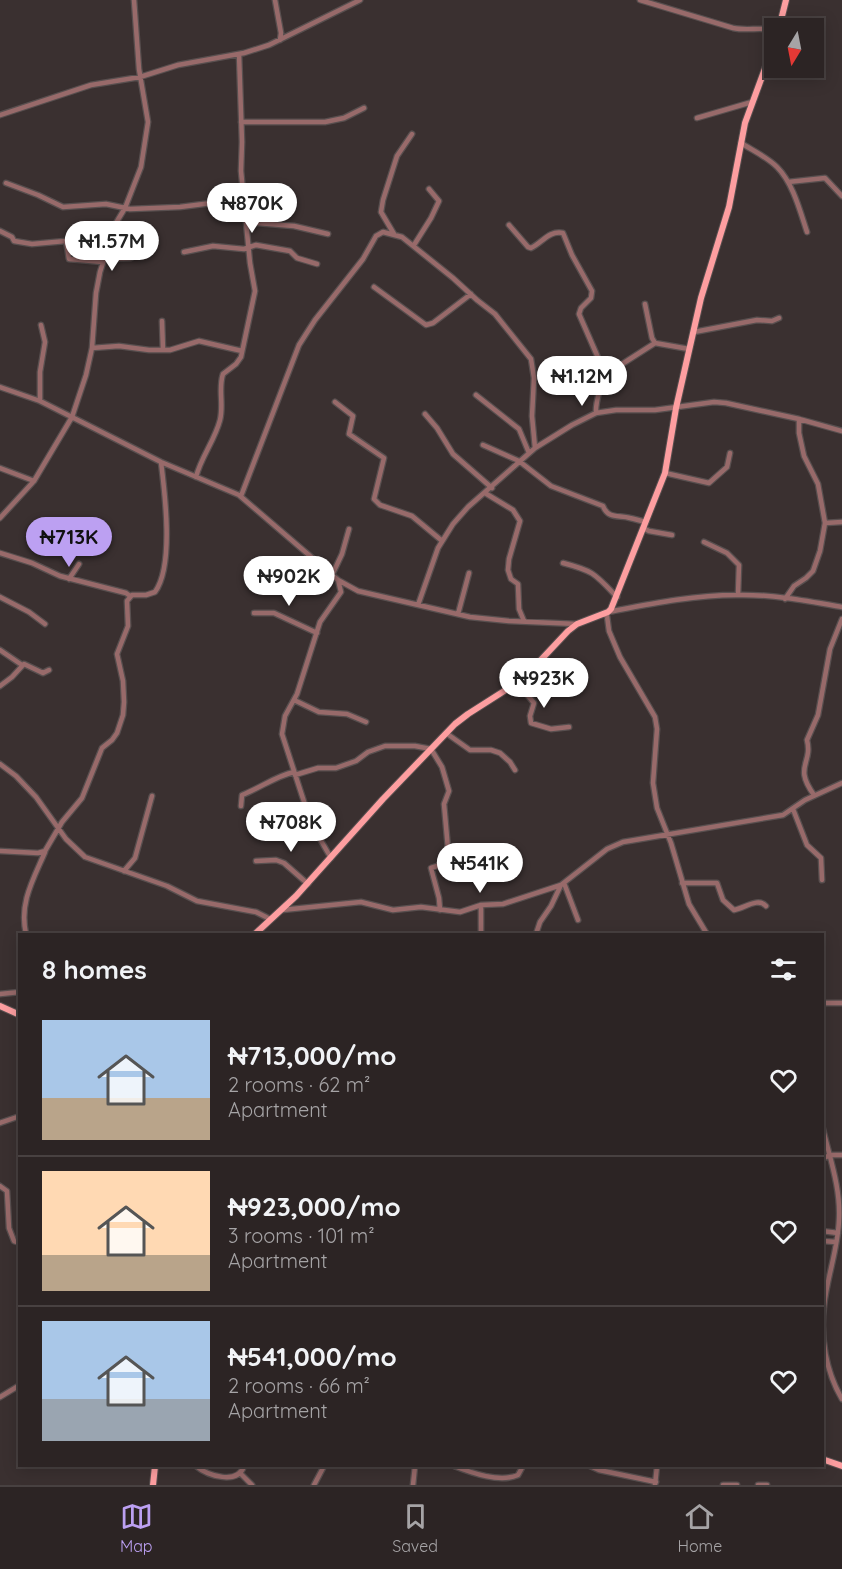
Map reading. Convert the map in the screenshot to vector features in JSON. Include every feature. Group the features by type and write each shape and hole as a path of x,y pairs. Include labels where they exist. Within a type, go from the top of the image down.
{"main road":[{"path":"782,18 786,0"},
{"path":"256,933 308,884 383,798 446,733 468,714 523,679 568,631 577,624 605,613 616,597 664,473 689,349 707,277 729,207 741,143 752,102 764,70"},
{"path":"0,1006 18,1014"},
{"path":"824,1461 842,1466"},
{"path":"153,1485 155,1467"}],"street":[{"path":"0,518 34,481 72,417 92,348 96,293 104,260 116,223 125,208 141,167 147,135 147,112 140,77 134,0"},
{"path":"275,0 281,33 280,40"},
{"path":"0,115 91,85 140,77 178,65 239,54 280,40 360,0"},
{"path":"640,0 733,28 764,28"},
{"path":"196,477 219,423 223,374 236,364 242,351 255,291 248,248 241,171 239,54"},
{"path":"697,118 752,102"},
{"path":"241,122 326,122 344,118 364,108"},
{"path":"394,234 381,212 383,200 397,156 412,134"},
{"path":"741,143 775,165 788,182 807,232"},
{"path":"788,182 825,178 842,196"},
{"path":"6,183 63,207 106,204 125,208 180,207 243,197"},
{"path":"414,245 439,201 429,189"},
{"path":"246,222 294,226 328,234"},
{"path":"509,225 531,248 551,234 563,233 592,291 591,298 581,308 579,315 603,369 603,378 596,401 596,413"},
{"path":"0,231 12,237 14,241 32,244 66,241 69,259 131,258"},
{"path":"240,496 299,345 315,320 363,259 376,236 383,232 402,237 414,245 424,256 495,314 531,358 534,378 532,416 535,448"},
{"path":"184,252 213,246 244,249 256,245 290,251 297,258 316,264"},
{"path":"374,287 426,325 433,323 471,294"},
{"path":"645,304 655,343"},
{"path":"694,332 748,321 772,321 779,318"},
{"path":"162,321 163,350"},
{"path":"40,401 40,372 45,342 41,325"},
{"path":"92,348 119,346 163,350 200,341 242,351"},
{"path":"603,378 655,343 689,349"},
{"path":"0,387 40,401 161,462 240,496 338,580 366,594 458,615 509,621 577,624"},
{"path":"476,395 519,429 529,453"},
{"path":"334,402 353,416 349,434 384,459 374,499 380,505 412,516 441,540"},
{"path":"418,605 441,540 461,514 535,448 572,424 596,413 676,408 714,402 799,419 842,431"},
{"path":"425,414 437,428 453,454 492,488"},
{"path":"785,599 794,586 813,571 820,551 825,523 818,484 804,456 799,433 799,419"},
{"path":"483,445 519,461 551,486 603,506 606,514 610,516 632,518 645,525 649,531 672,535"},
{"path":"664,473 709,483 727,467 730,453"},
{"path":"0,553 69,579 126,593 130,596 151,594 162,579 166,523 161,462"},
{"path":"0,468 34,481"},
{"path":"485,494 513,510 520,521 508,570 511,579 518,585 519,609 524,621"},
{"path":"825,523 842,522"},
{"path":"332,575 342,554 349,529"},
{"path":"704,542 727,553 739,565 738,595"},
{"path":"69,579 79,564"},
{"path":"563,564 594,573 616,597"},
{"path":"458,615 469,573"},
{"path":"331,858 316,832 282,734 285,716 294,700 322,617 341,592 338,580"},
{"path":"706,933 689,904 668,835 660,819 654,789 657,729 655,717 620,657 609,631 605,613 686,598 738,595 842,607"},
{"path":"26,933 25,900 45,851 62,822 82,798 99,754 102,748 116,736 123,715 123,681 117,654 128,627 127,602 130,596"},
{"path":"0,597 30,612 45,624"},
{"path":"254,613 274,613 317,633"},
{"path":"814,795 803,773 809,747 806,742 818,715 828,655 842,619"},
{"path":"0,650 22,664 44,673 49,670"},
{"path":"0,686 12,677 22,664"},
{"path":"523,679 524,691 534,703 530,716 531,723 550,729 569,727"},
{"path":"294,700 319,712 347,714 366,722"},
{"path":"446,733 470,750 491,750 500,753 515,770"},
{"path":"240,806 242,795 275,781 284,774 295,774 318,768 336,768 386,746 415,746 431,749 442,767 449,791 444,804 449,860 431,868 440,910"},
{"path":"0,764 16,776 36,797 59,830 82,856 166,886 197,901 256,912 270,919"},
{"path":"282,910 361,902 387,909 421,907 460,912 482,905 510,902 563,884 615,845 778,816 814,795 842,783"},
{"path":"124,872 135,858 152,796"},
{"path":"793,809 807,845 821,858 822,880"},
{"path":"0,850 38,853 45,851"},
{"path":"256,861 276,860 284,863 308,884"},
{"path":"682,883 717,883 723,900 735,910 758,902 766,906"},
{"path":"563,884 578,920"},
{"path":"536,933 540,922 563,884"},
{"path":"481,933 482,905"},
{"path":"0,994 18,992"},
{"path":"824,1003 842,1003"},
{"path":"0,1123 18,1117"},
{"path":"824,1132 841,1221 824,1306 824,1335 829,1370 842,1399"},
{"path":"824,1158 830,1155 842,1155"},
{"path":"0,1186 7,1191 9,1228 14,1241 18,1242"},
{"path":"824,1231 838,1233"},
{"path":"824,1240 836,1242"},
{"path":"0,1397 18,1386"},
{"path":"198,1467 209,1474 223,1477 237,1477 244,1467"},
{"path":"314,1485 323,1467"},
{"path":"413,1485 415,1467"},
{"path":"457,1467 480,1474 507,1478 518,1475 522,1467"},
{"path":"592,1467 656,1483 657,1467"},
{"path":"241,1474 252,1485"},
{"path":"723,1485 737,1485"},
{"path":"758,1485 766,1485"}]}
